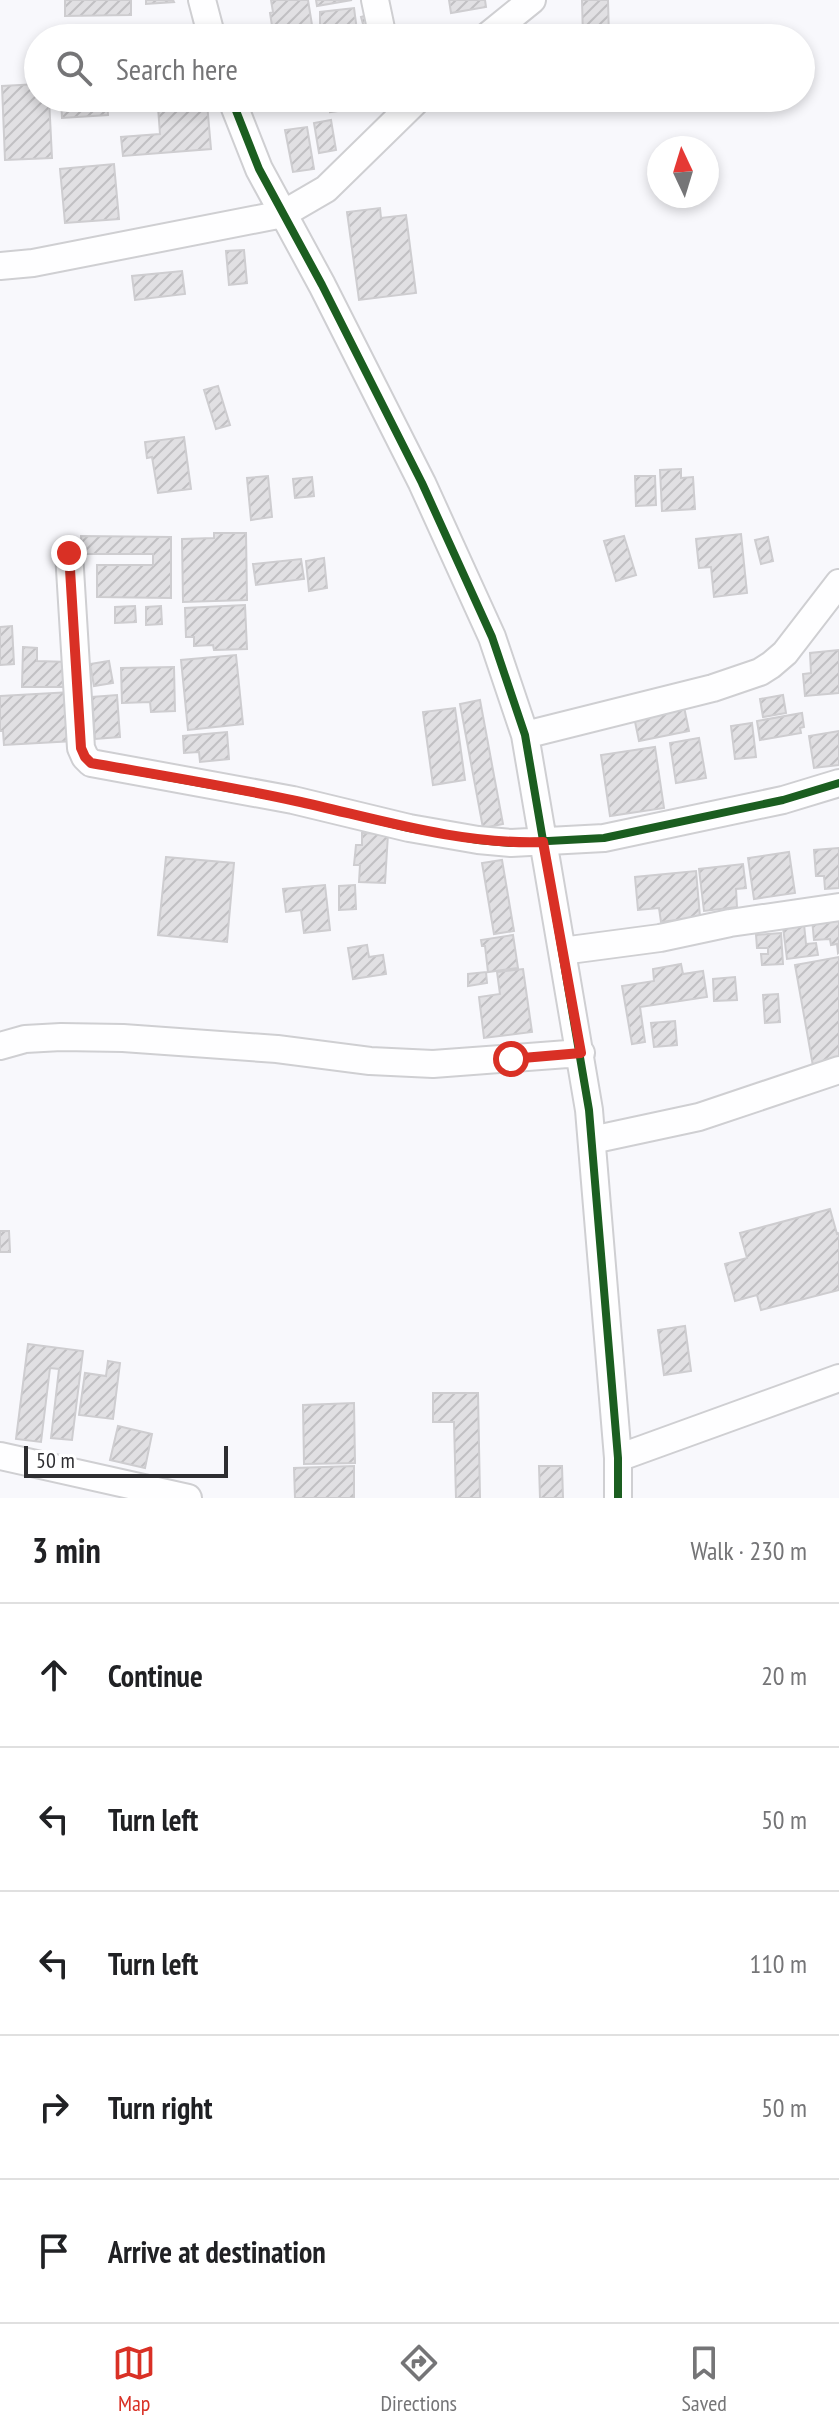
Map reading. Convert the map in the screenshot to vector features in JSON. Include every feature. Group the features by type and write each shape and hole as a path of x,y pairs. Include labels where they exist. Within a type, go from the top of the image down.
{"street":[{"path":"202,0 208,24"},
{"path":"375,0 380,24"},
{"path":"502,24 532,0"},
{"path":"237,112 259,169 322,285 422,483 492,637 525,735 581,1053 592,1140 618,1458 618,1498"},
{"path":"0,266 33,263 283,214 326,189 393,112"},
{"path":"69,553 81,748 91,763 293,800 409,828 511,843 604,838 783,800 839,783"},
{"path":"525,735 671,699 760,672 785,653 839,583"},
{"path":"562,951 660,938 746,920 839,907"},
{"path":"0,1046 25,1039 123,1038 433,1064 581,1053"},
{"path":"592,1140 699,1117 839,1070"},
{"path":"618,1458 839,1378"},
{"path":"0,1456 188,1498"}],"building":[{"path":"65,0 131,0 131,15 65,16"},
{"path":"146,0 173,0 174,2 146,4"},
{"path":"271,0 308,0 312,24 272,24 270,13 273,12"},
{"path":"316,0 352,0 317,6"},
{"path":"449,0 485,0 486,7 451,13"},
{"path":"582,0 608,0 609,24 583,24"},
{"path":"354,8 356,24 320,24 320,12"},
{"path":"374,13 376,24 363,24 361,17"},
{"path":"24,85 24,112 50,112 52,158 5,160 2,86"},
{"path":"62,112 108,112 108,115 62,118"},
{"path":"158,112 208,112 211,149 123,156 121,137 160,134"},
{"path":"331,120 336,150 319,153 314,123"},
{"path":"307,127 314,169 293,172 285,130"},
{"path":"114,164 119,219 65,223 60,169"},
{"path":"380,208 381,218 406,215 416,293 359,300 347,212"},
{"path":"244,250 247,283 229,285 226,251"},
{"path":"182,271 185,294 135,300 132,276"},
{"path":"218,386 230,425 216,429 204,390"},
{"path":"184,437 191,489 158,493 152,457 147,458 145,442"},
{"path":"681,469 681,478 693,477 695,509 662,511 660,470"},
{"path":"268,476 272,517 251,520 247,478"},
{"path":"635,476 655,476 656,505 636,506"},
{"path":"312,477 314,496 295,498 293,479"},
{"path":"214,533 246,533 247,600 183,602 182,539 214,538"},
{"path":"741,534 747,593 714,597 711,567 699,568 696,539"},
{"path":"81,536 171,537 171,598 97,597 97,565 153,565 153,554 82,554"},
{"path":"624,536 636,575 616,581 604,541"},
{"path":"768,537 773,561 761,564 755,540"},
{"path":"324,558 327,588 309,591 306,561"},
{"path":"301,559 304,579 256,585 253,564"},
{"path":"245,605 247,649 214,650 213,645 194,646 194,637 186,637 185,608"},
{"path":"135,606 136,622 115,623 115,607"},
{"path":"161,606 162,624 146,625 146,607"},
{"path":"12,626 14,664 0,665 0,627"},
{"path":"23,647 37,648 37,661 70,662 70,687 22,687"},
{"path":"839,650 839,693 805,696 803,674 811,673 810,653"},
{"path":"236,655 243,724 188,730 181,660"},
{"path":"109,661 113,683 94,686 90,664"},
{"path":"174,667 175,711 151,712 150,702 122,703 121,668"},
{"path":"71,692 74,741 4,745 3,731 0,731 0,696"},
{"path":"117,695 120,737 95,739 92,697"},
{"path":"783,695 786,713 763,717 760,699"},
{"path":"480,700 503,824 483,828 460,704"},
{"path":"683,702 689,731 639,741 633,712"},
{"path":"455,708 465,780 433,785 423,712"},
{"path":"802,713 804,727 800,728 801,733 760,740 757,721"},
{"path":"752,723 756,757 735,759 731,726"},
{"path":"839,731 839,765 814,768 809,736"},
{"path":"227,732 229,759 200,762 199,752 184,753 183,736"},
{"path":"699,738 706,778 676,783 670,743"},
{"path":"655,747 664,808 610,816 601,755"},
{"path":"362,833 388,834 385,883 359,882 360,865 354,865 356,845 362,845"},
{"path":"839,848 839,888 825,889 824,876 816,876 814,850"},
{"path":"789,852 795,893 754,899 748,858"},
{"path":"166,857 234,863 227,942 158,935"},
{"path":"502,860 514,931 494,934 482,863"},
{"path":"743,864 746,888 736,889 737,907 704,911 699,869"},
{"path":"696,871 700,917 661,922 659,908 638,910 635,877"},
{"path":"325,885 330,930 304,933 301,910 286,912 283,889"},
{"path":"355,885 356,909 339,910 339,886"},
{"path":"839,917 838,953 837,944 831,945 830,939 814,940 812,919"},
{"path":"804,924 806,944 816,943 818,955 787,959 783,927"},
{"path":"781,933 783,964 762,965 761,954 768,954 768,948 757,948 756,935"},
{"path":"513,935 518,968 488,972 485,946 482,946 481,940"},
{"path":"367,945 369,957 383,955 386,974 353,979 348,948"},
{"path":"839,957 839,1061 813,1066 795,965"},
{"path":"681,964 683,974 703,971 707,997 640,1007 645,1042 632,1044 622,986 654,981 653,969"},
{"path":"523,969 532,1032 484,1038 479,997 500,994 497,972"},
{"path":"486,972 487,983 468,986 468,974"},
{"path":"735,977 737,1000 714,1001 713,979"},
{"path":"778,994 780,1022 765,1023 763,995"},
{"path":"675,1021 677,1045 654,1047 651,1023"},
{"path":"830,1209 839,1233 839,1290 761,1310 757,1295 735,1301 725,1264 747,1258 740,1233"},
{"path":"0,1231 9,1231 10,1252 0,1252"},
{"path":"685,1326 691,1371 664,1375 658,1330"},
{"path":"28,1344 83,1351 72,1440 51,1438 59,1369 50,1368 41,1442 16,1439"},
{"path":"108,1361 120,1363 113,1419 79,1415 85,1373 106,1376"},
{"path":"433,1393 478,1393 480,1498 456,1498 454,1422 433,1422"},
{"path":"354,1403 355,1463 304,1464 303,1405"},
{"path":"118,1426 152,1434 145,1468 110,1460"},
{"path":"354,1466 354,1498 295,1498 294,1468"},
{"path":"539,1466 562,1466 563,1498 540,1498"}],"cycle path":[{"path":"237,112 259,169 322,285 422,483 492,637 525,735 589,1110 618,1458 618,1498"},
{"path":"69,553 81,748 91,763 293,800 409,828 511,843 604,838 783,800 839,783"}],"route":[{"path":"69,553 81,748 91,763 293,800 409,828 478,840 543,842 581,1053 511,1059"}]}
